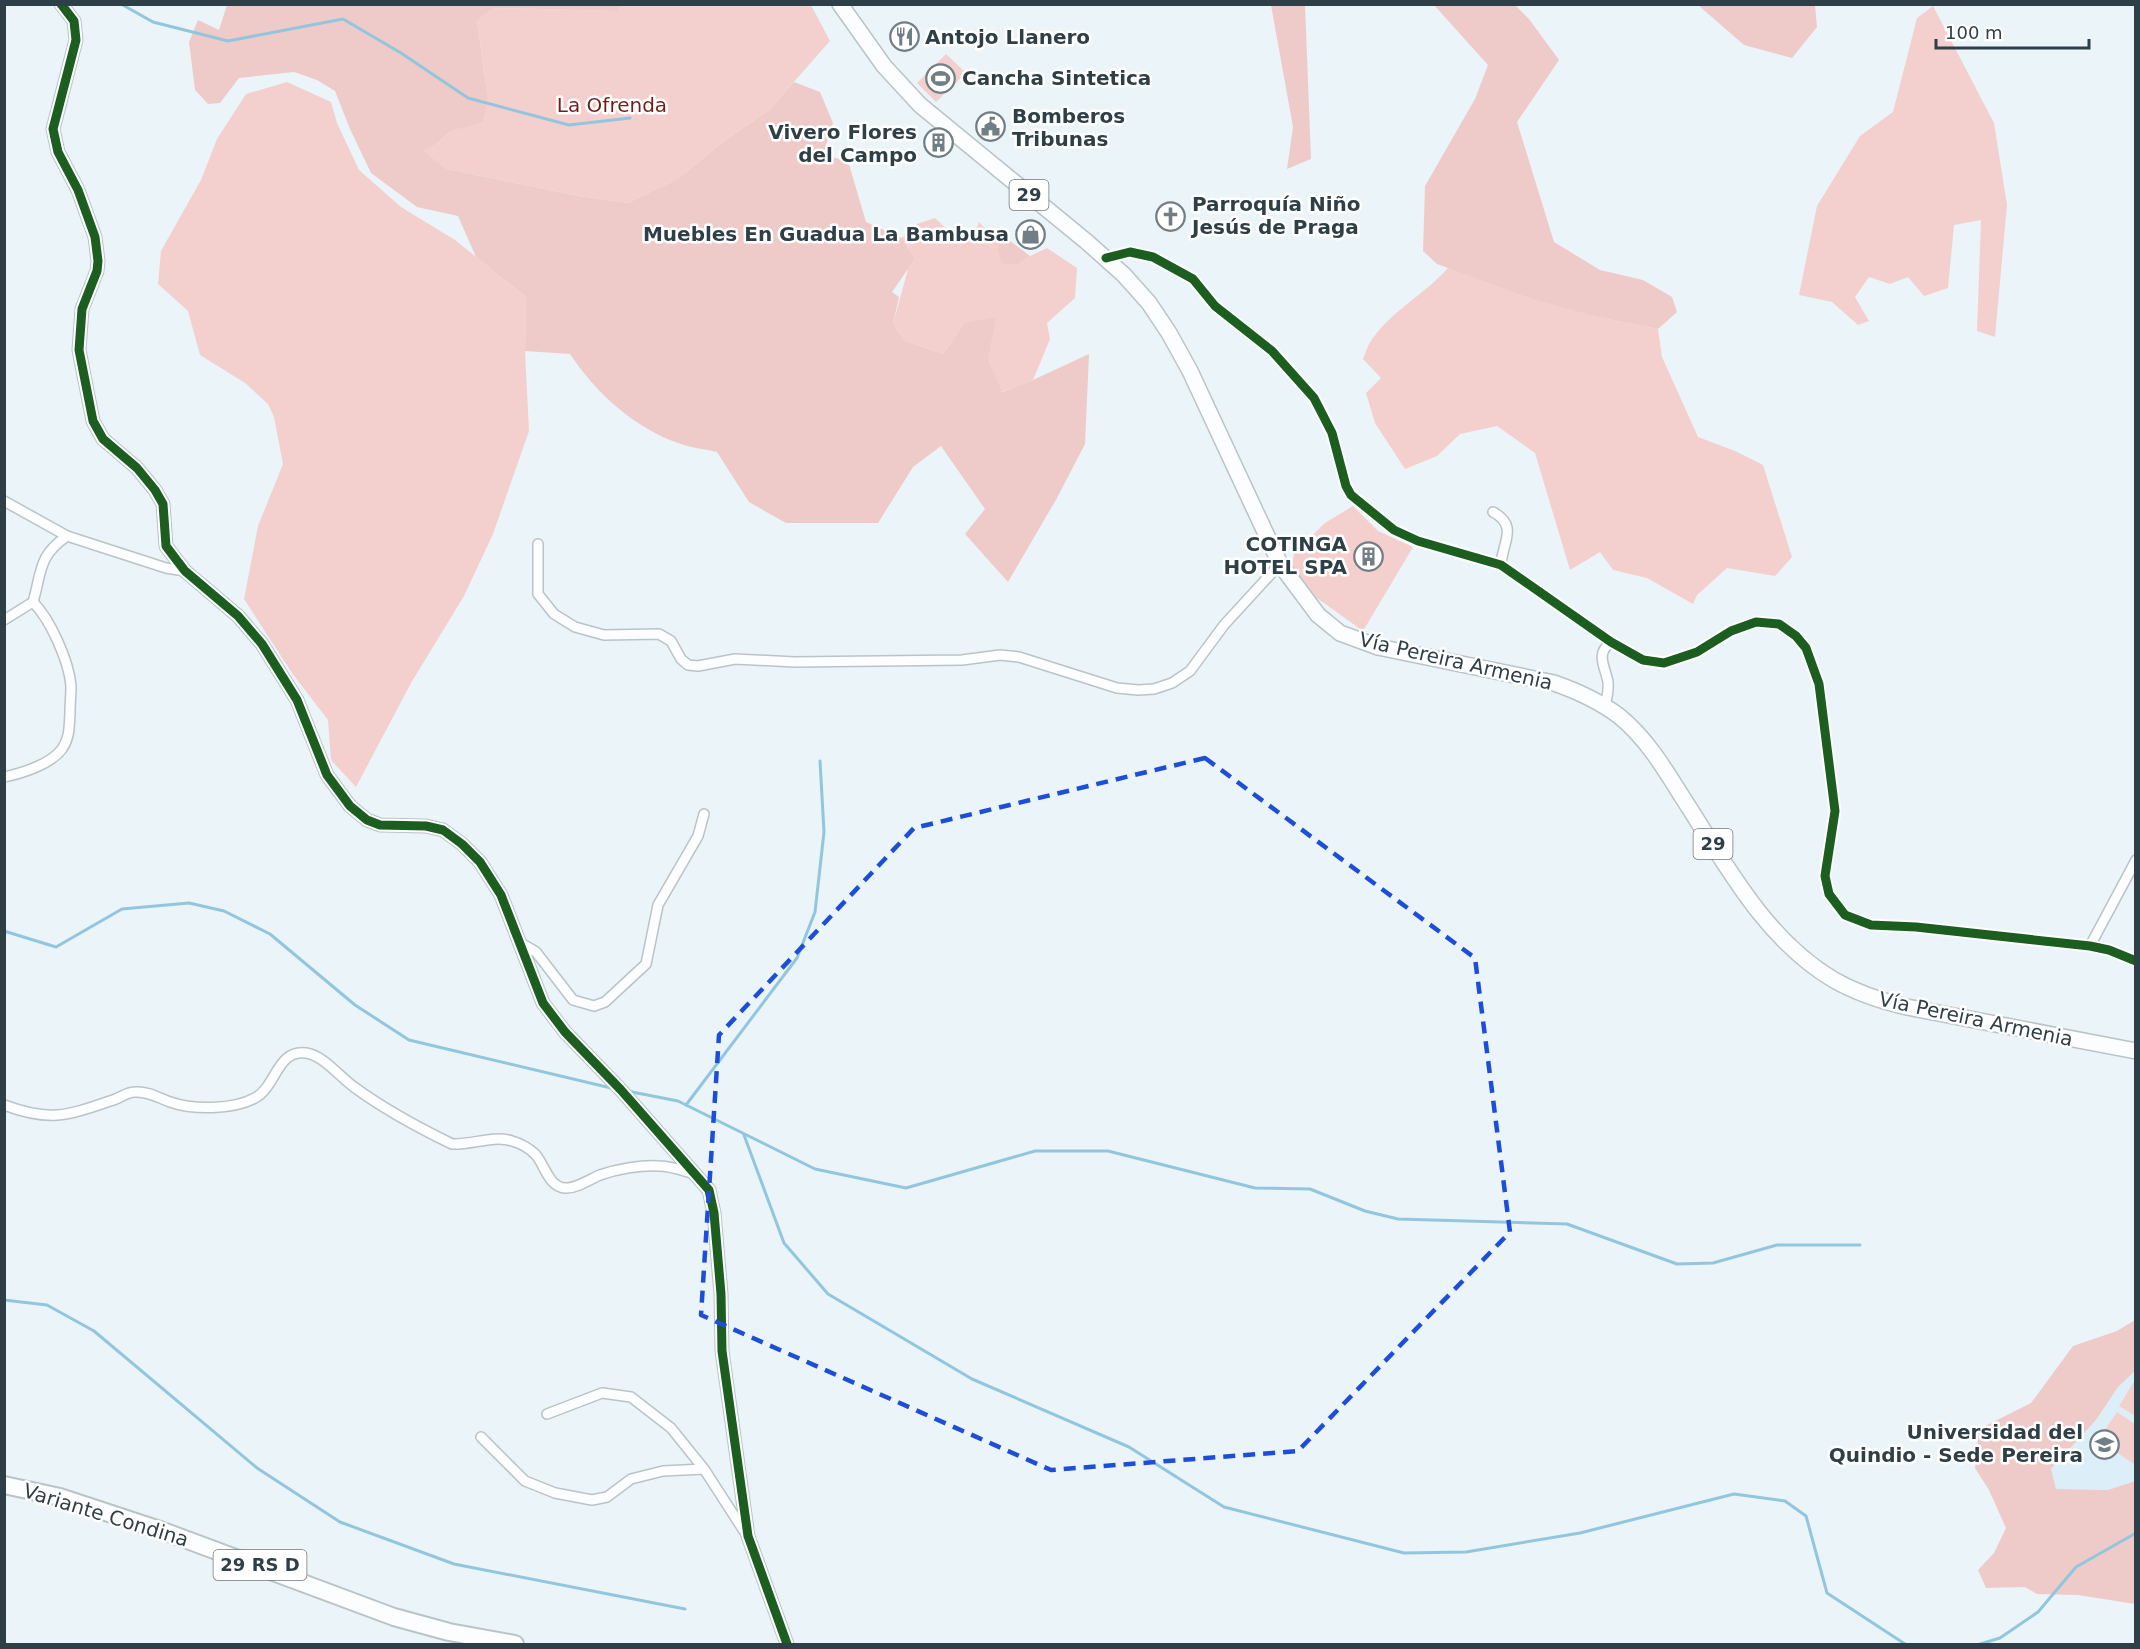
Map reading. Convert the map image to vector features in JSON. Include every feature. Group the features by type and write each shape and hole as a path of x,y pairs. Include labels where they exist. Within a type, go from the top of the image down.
{"highway":[{"name":"Variante Condina","path":"4,1485 60,1497 163,1531 394,1617 449,1632 515,1644"}],"main road":[{"name":"Vía Pereira Armenia","path":"840,4 884,66 920,105 1106,258 1149,303 1180,350 1280,564 1318,615 1340,633 1362,643 1397,652 1539,679 1568,688 1605,706 1630,726 1652,751 1728,868 1765,919 1793,949 1834,980 1870,997 1907,1007 2136,1051"}],"street":[{"path":"61,4 74,21 76,40 53,129 58,152 78,190 95,237 98,261 82,309 79,350 93,421 103,439 137,468 155,490 163,504 166,546 185,571 238,615 262,644 297,700 327,775 350,806 367,820 380,825 426,826 443,830 462,844 480,862 501,895 543,1003 586,1056 621,1090 709,1190 714,1214 721,1294 722,1351 748,1536 787,1644"},
{"path":"1106,258 1130,252 1153,257 1193,279 1215,306 1272,351 1314,398 1332,433 1346,486 1351,495 1394,530 1418,541 1500,565 1611,642 1643,660 1664,663 1697,651 1731,631 1756,622 1779,624 1796,636 1806,648 1819,684 1835,812 1825,876 1829,894 1845,915 1871,925 1916,927 2090,946 2109,950 2136,961"},
{"path":"4,501 67,536 166,568 185,571"},
{"path":"1493,512 1506,522 1508,531 1500,565"},
{"path":"4,620 33,602 45,556 53,546 67,536"},
{"path":"538,544 538,594 554,614 575,627 604,635 659,634 671,641 681,659 688,665 698,666 735,659 795,662 962,660 1000,655 1019,657 1117,688 1138,690 1154,689 1173,683 1190,671 1224,625 1280,564"},
{"path":"4,777 45,762 61,751 69,736 71,684 59,644 43,612 33,602"},
{"path":"1605,706 1608,690 1601,658 1602,652 1611,642"},
{"path":"517,940 536,952 573,1000 594,1006 605,1002 646,964 658,905 698,836 704,814"},
{"path":"2090,946 2136,860"},
{"path":"4,1105 35,1115 62,1115 118,1099 133,1091 146,1092 172,1102 198,1108 226,1105 256,1098 266,1089 286,1057 295,1053 305,1053 316,1055 354,1088 452,1144 467,1145 483,1140 510,1140 524,1146 535,1154 552,1182 559,1187 569,1189 619,1170 660,1166 695,1174"},
{"path":"547,1414 602,1393 631,1396 671,1428 704,1469 748,1536"},
{"path":"481,1437 525,1481 555,1493 592,1500 607,1497 631,1479 663,1471 704,1469"}],"highlighted area":[{"path":"1205,758 1475,958 1510,1232 1298,1451 1051,1470 701,1315 719,1035 914,828"}],"shaded area":[{"path":"227,5 621,5 617,11 494,8 477,21 488,100 483,122 451,131 435,145 423,151 447,169 579,196 628,203 679,178 723,142 769,110 794,82 820,92 833,123 823,155 848,161 866,222 902,238 915,259 892,292 899,297 893,324 905,341 943,354 964,323 996,317 988,359 1002,392 1089,354 1085,444 1057,498 1008,582 965,534 985,509 941,446 913,467 878,523 786,523 749,502 717,452 681,444 648,429 633,419 604,396 570,354 525,351 526,297 476,257 458,216 417,207 371,173 335,91 317,80 294,72 239,78 220,103 208,104 195,90 189,42 198,20 219,30"},
{"path":"1271,5 1305,5 1311,159 1287,169 1293,127"},
{"path":"1434,5 1515,5 1529,19 1559,60 1517,122 1554,242 1600,270 1643,280 1672,297 1677,312 1658,329 1602,318 1533,299 1437,264 1423,251 1425,186 1475,99 1488,65"},
{"path":"1698,5 1815,5 1817,27 1792,58 1744,45"},
{"path":"1005,237 1030,256 1018,265 1002,263 998,242"},
{"path":"2135,1320 2135,1371 2118,1387 2096,1420 2051,1469 2056,1489 2108,1490 2135,1481 2135,1604 2078,1595 2037,1594 2025,1587 1986,1588 1978,1570 1994,1553 2006,1528 1989,1490 1975,1468 1979,1429 2031,1403 2073,1346 2117,1331"},
{"name":"Universidad del Quindio - Sede Pereira","path":"2135,1371 2135,1481 2108,1490 2055,1489 2051,1469 2096,1420 2118,1387"}],"green space":[{"name":"La Ofrenda","path":"621,4 811,5 830,41 769,110 723,142 679,178 628,203 579,196 447,169 422,151 435,145 451,131 483,121 488,100 477,21 494,8 616,11"},
{"path":"1933,6 1994,123 2007,205 1995,337 1977,331 1981,220 1954,225 1948,288 1924,296 1908,277 1890,284 1869,277 1855,297 1869,321 1858,325 1832,302 1799,295 1817,206 1860,136 1893,112 1917,18"},
{"name":"Cancha Sintetica","path":"946,54 966,73 936,102 917,83"},
{"path":"287,82 331,102 337,123 359,170 401,207 455,240 526,297 525,351 529,431 493,534 464,596 411,683 356,787 331,760 328,720 292,673 244,599 258,526 283,464 274,417 268,404 245,383 200,355 188,311 158,284 161,251 201,180 217,139 246,94"},
{"path":"935,218 956,238 977,227 979,222 998,242 998,251 1018,265 1047,248 1077,268 1075,298 1047,323 1050,339 1033,380 1001,392 988,359 964,323 943,354 905,341 893,324 908,269 915,259 902,238 917,224"},
{"path":"1448,268 1602,318 1658,329 1662,357 1698,437 1763,465 1792,557 1775,576 1727,568 1697,595 1693,604 1647,578 1613,570 1600,552 1570,570 1535,453 1497,426 1460,434 1437,456 1405,469 1375,423 1366,393 1381,378 1363,359 1370,343 1381,328"},
{"path":"1353,506 1378,531 1413,547 1363,631 1303,588 1292,566 1294,553 1325,523"},
{"path":"2135,1380 2135,1416 2119,1406"},
{"path":"2117,1412 2135,1424 2134,1464 2098,1440"}],"waterway":[{"path":"121,4 153,22 228,41 343,19 401,53 468,98 569,125 630,118"},
{"path":"686,1105 797,958 815,912 824,832 820,761"},
{"path":"4,931 56,947 122,909 189,903 224,911 270,934 355,1005 409,1040 611,1088"},
{"path":"627,1091 678,1101 815,1169 906,1188 1035,1151 1108,1151 1255,1188 1310,1189 1365,1211 1398,1219 1567,1224 1677,1264 1713,1263 1777,1245 1860,1245"},
{"path":"744,1135 784,1243 828,1294 972,1379 1129,1447 1224,1507 1404,1553 1466,1552 1580,1533 1734,1494 1785,1501 1806,1516 1827,1593 1905,1644"},
{"path":"4,1300 47,1305 94,1331 257,1468 340,1522 454,1564 685,1609"},
{"path":"1980,1644 2000,1638 2038,1612 2076,1567 2136,1533"}],"cycle path":[{"path":"61,4 74,21 76,40 53,129 58,152 78,190 95,237 97,271 82,309 79,350 93,421 103,439 137,468 155,490 163,504 166,546 172,554 185,571 238,616 262,644 297,700 327,775 350,806 367,820 380,825 426,826 443,830 462,844 480,862 501,895 543,1003 565,1032 621,1090 709,1190 714,1213 721,1294 722,1351 748,1536 787,1644"},
{"path":"1106,258 1130,252 1153,257 1193,279 1215,306 1272,351 1314,398 1332,433 1346,486 1351,495 1394,530 1418,541 1501,565 1611,642 1643,660 1664,663 1697,652 1731,631 1756,622 1779,624 1796,636 1806,648 1819,684 1835,811 1825,876 1829,894 1845,915 1871,925 1916,927 2090,946 2109,950 2136,961"}],"place":[{"name":"Antojo Llanero","path":"904,37"},
{"name":"Cancha Sintetica","path":"941,78"},
{"name":"Bomberos Tribunas","path":"991,127"},
{"name":"Vivero Flores del Campo","path":"938,143"},
{"name":"Parroquía Niño Jesús de Praga","path":"1171,216"},
{"name":"Muebles En Guadua La Bambusa","path":"1030,234"},
{"name":"COTINGA HOTEL SPA","path":"1368,556"},
{"name":"Universidad del Quindio - Sede Pereira","path":"2104,1444"}]}
